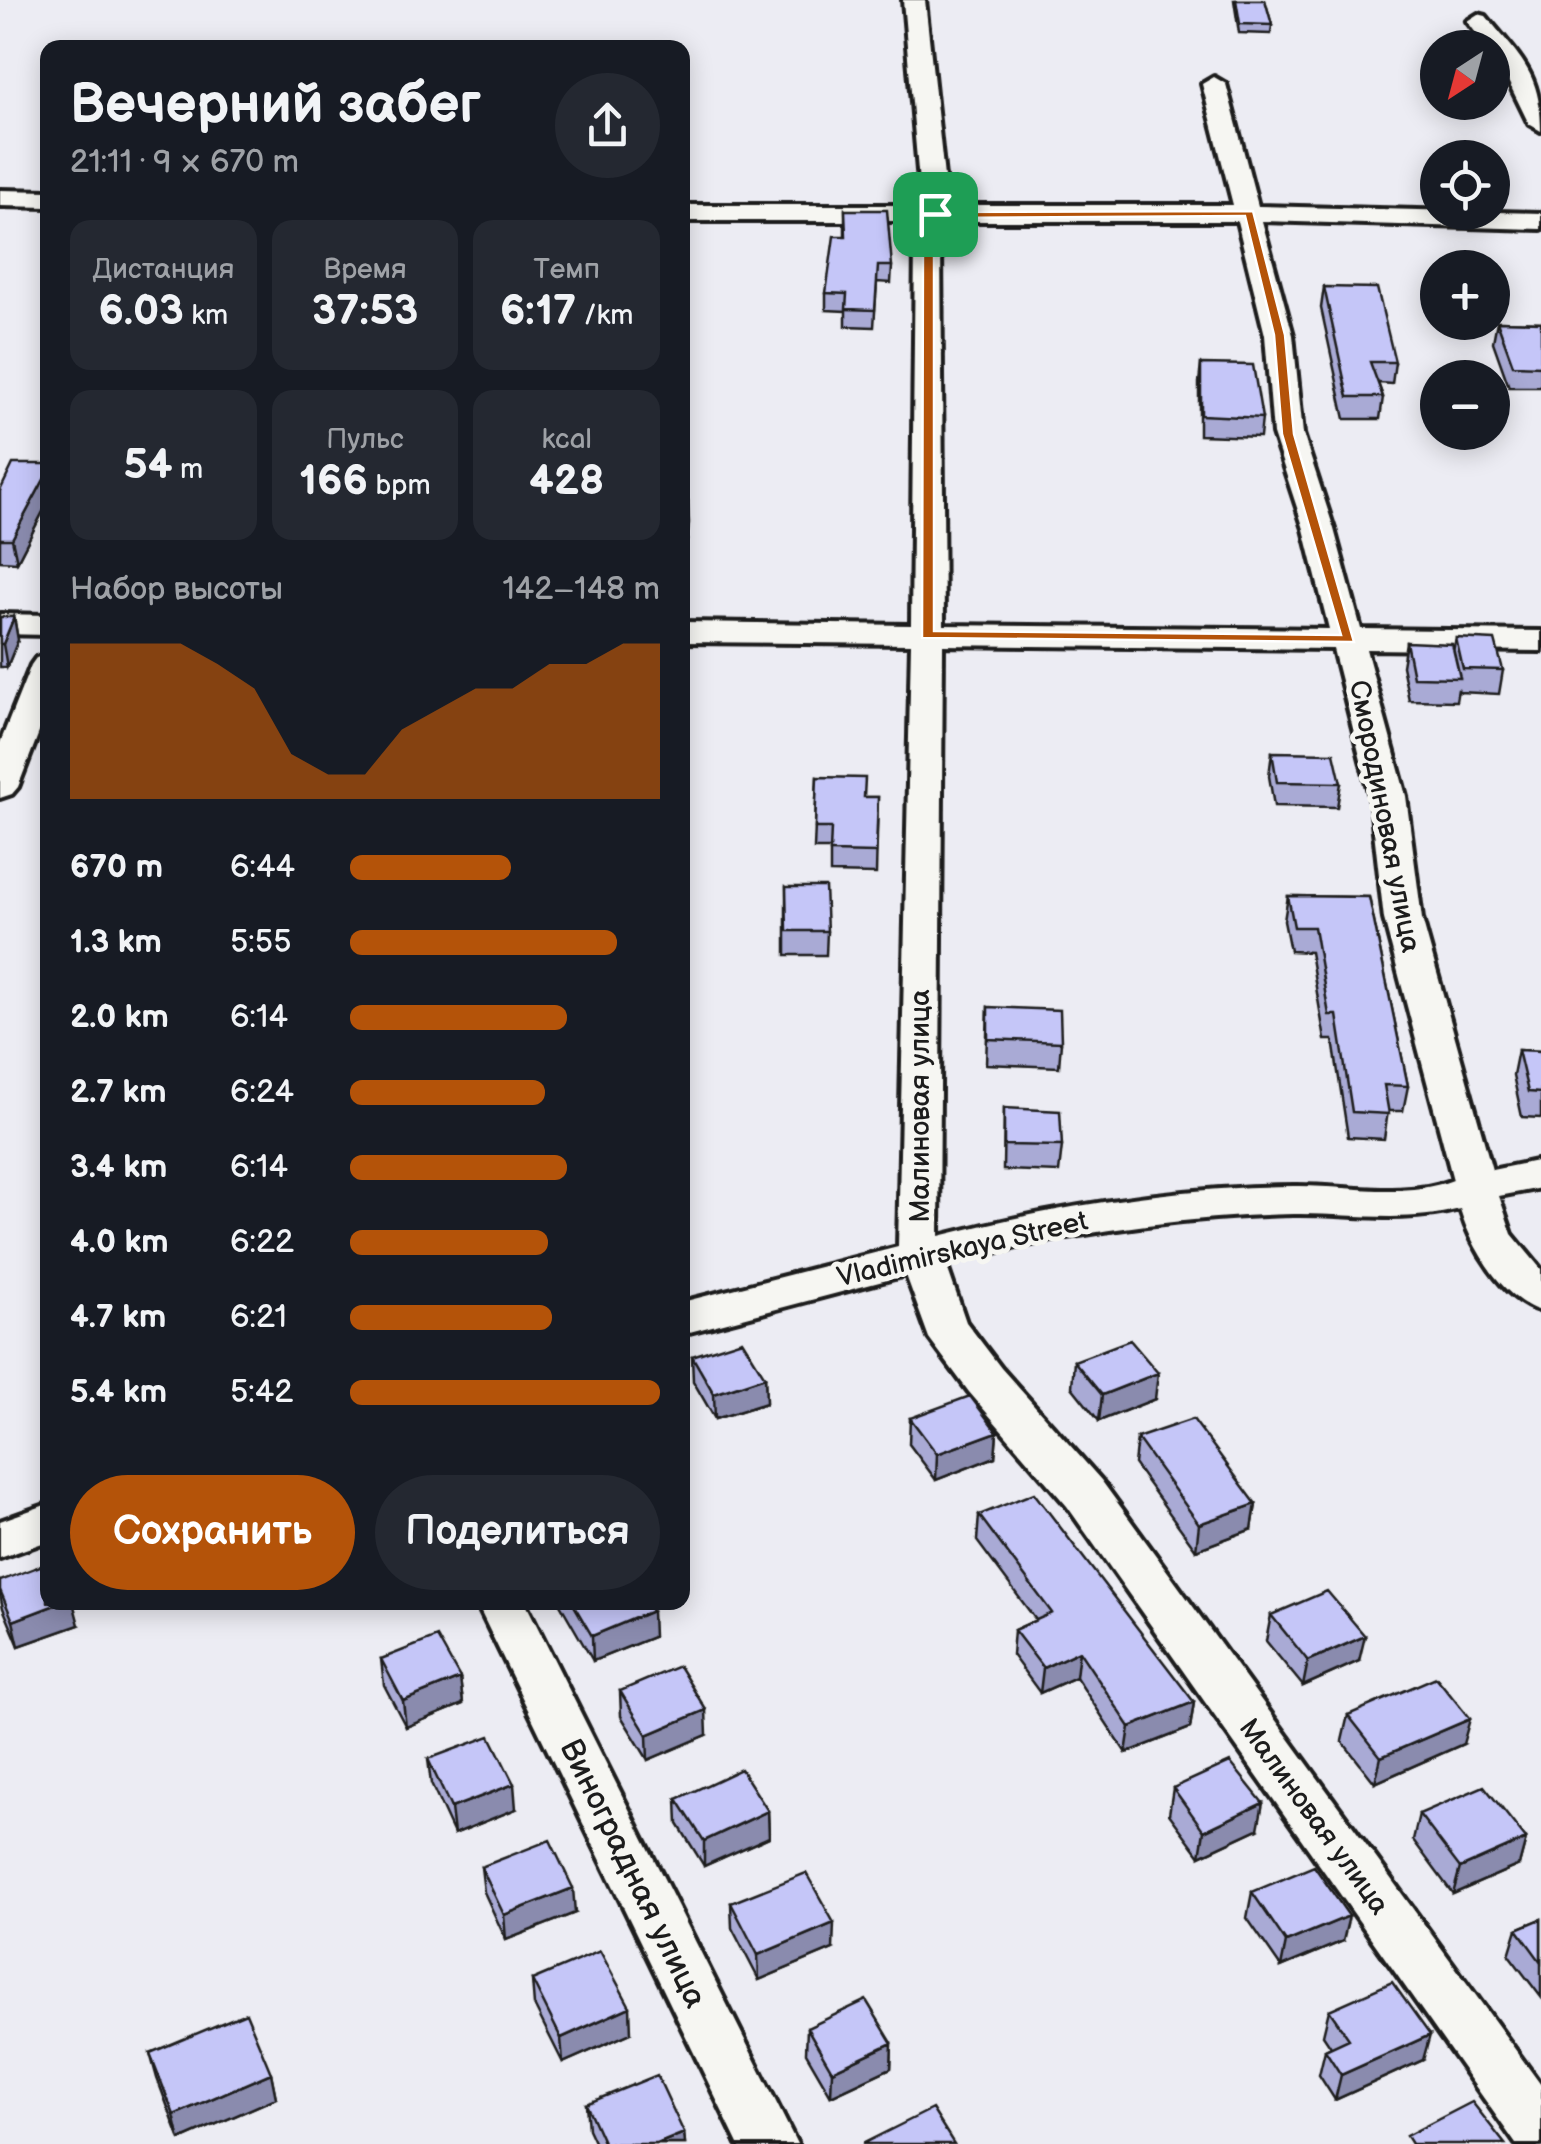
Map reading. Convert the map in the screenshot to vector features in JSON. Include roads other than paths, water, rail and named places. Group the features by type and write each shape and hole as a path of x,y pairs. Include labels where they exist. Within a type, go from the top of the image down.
{"street":[{"name":"Малиновая улица","path":"914,0 935,214 928,246 918,1244 945,1327 985,1380 1084,1493 1541,2132"},
{"path":"1478,21 1516,68 1541,124"},
{"name":"Смородиновая улица","path":"1214,84 1280,335 1288,434 1349,639 1388,796 1403,919 1476,1187 1482,1222 1500,1254 1541,1296"},
{"path":"0,198 40,199"},
{"path":"690,213 1249,213 1541,221"},
{"path":"0,624 40,625"},
{"path":"690,632 1541,642"},
{"path":"0,786 40,685"},
{"name":"Vladimirskaya Street","path":"690,1316 1040,1225 1149,1209 1295,1200 1382,1205 1447,1198 1476,1187 1541,1174"},
{"path":"0,1540 40,1525"},
{"name":"Виноградная улица","path":"504,1610 768,2144"}]}
